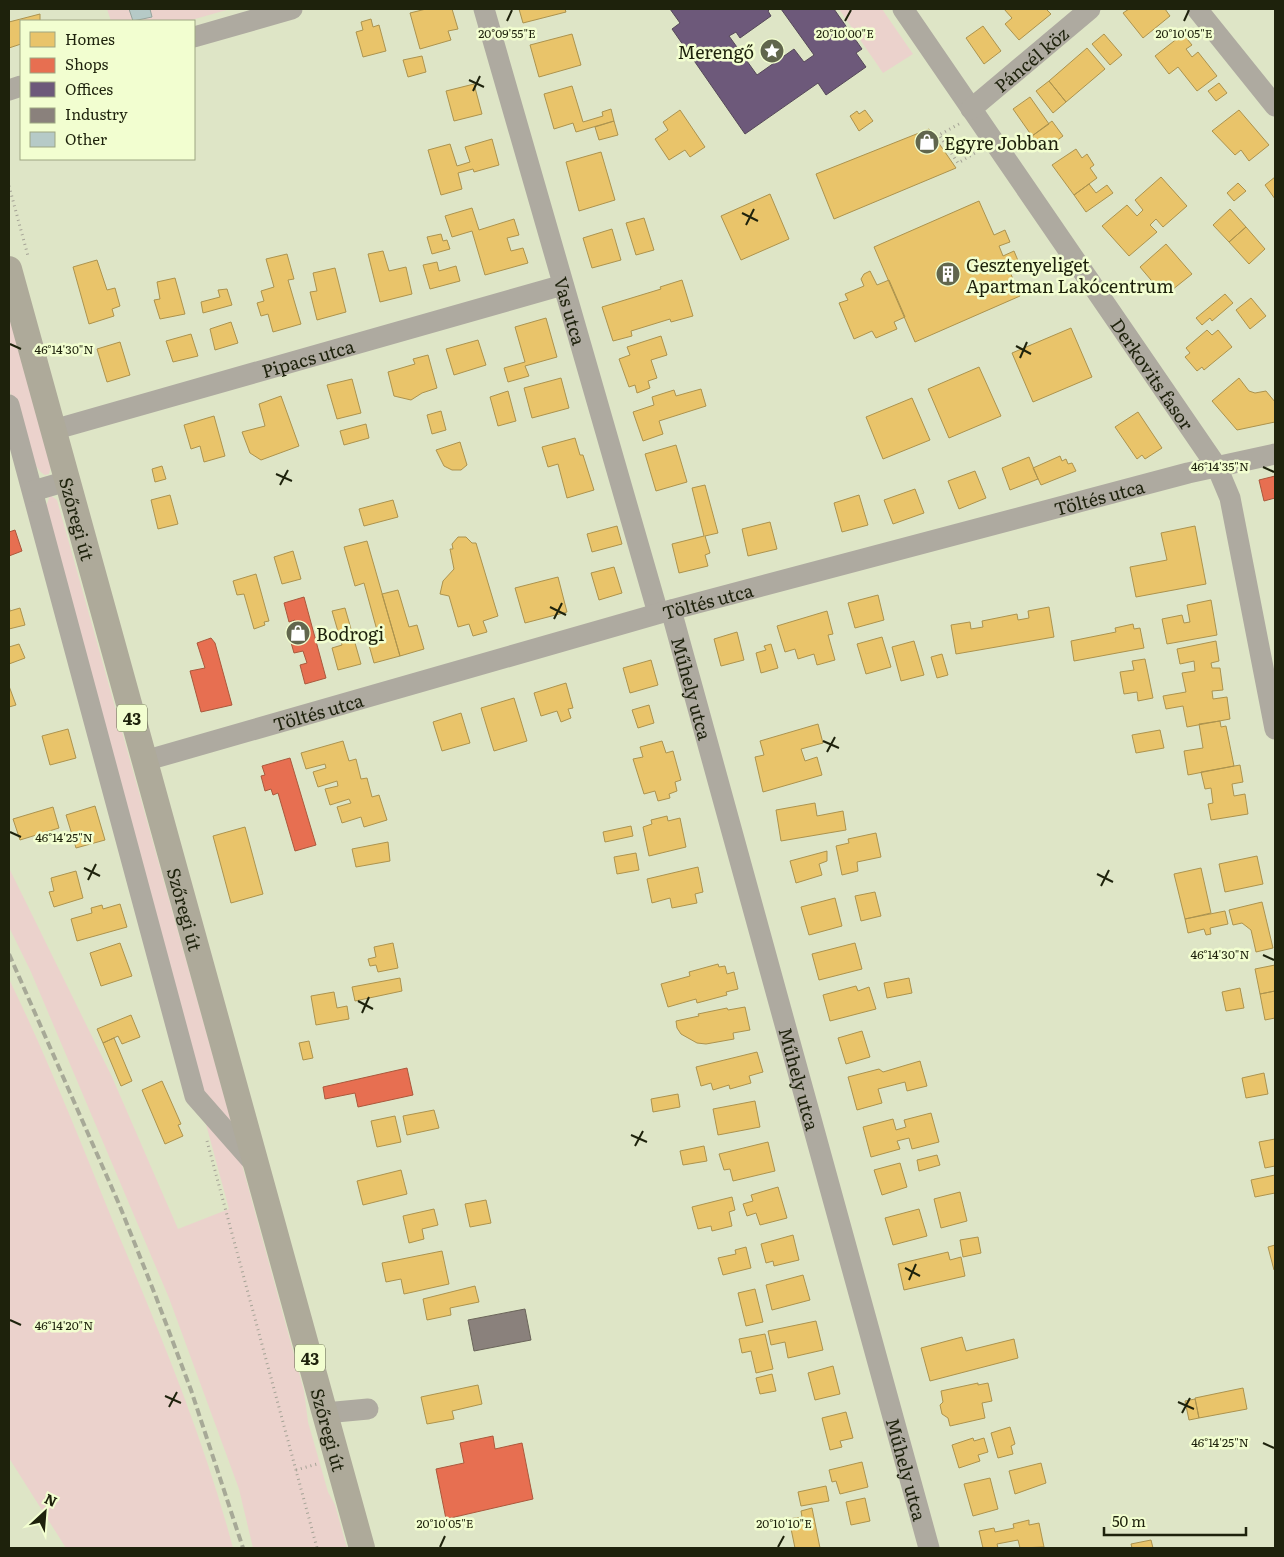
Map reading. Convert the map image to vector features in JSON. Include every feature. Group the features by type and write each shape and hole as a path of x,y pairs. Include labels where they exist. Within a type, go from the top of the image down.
{"main road":[{"name":"Szőregi út","path":"9,269 362,1548"}],"street":[{"path":"195,37 292,9"},
{"name":"Vas utca","path":"484,9 563,285 664,611"},
{"name":"Derkovits fasor","path":"903,9 1217,467 1230,498 1275,729"},
{"name":"Páncél köz","path":"973,112 1090,9"},
{"path":"1197,9 1275,106"},
{"name":"Pipacs utca","path":"53,430 563,285"},
{"path":"9,405 195,1096 258,1167"},
{"name":"Töltés utca","path":"144,761 664,611 1217,467 1275,454"},
{"path":"33,490 68,481"},
{"name":"Műhely utca","path":"664,611 929,1548"},
{"path":"325,1413 368,1410"}],"path":[{"path":"973,112 939,135 958,163 994,142"},
{"path":"206,1134 317,1548"},
{"path":"296,1470 318,1464"}],"shaded area":[{"path":"107,9 230,9 192,20 111,20"},
{"path":"839,9 882,9 913,54 883,73"},
{"path":"9,315 51,466 49,474 45,475 32,460 21,434 13,405 8,367"},
{"path":"50,495 57,500 232,1124 200,1093 45,510"},
{"path":"9,868 112,1077 178,1229 229,1209 203,1113 238,1150 304,1391 308,1422 328,1492 335,1505 347,1548 253,1548 239,1489 169,1298 31,972 9,927"},
{"path":"9,979 62,1098 162,1340 208,1464 233,1548 66,1548 9,1458"}],"building: Homes":[{"path":"426,9 452,9 458,29 448,31 451,40 420,49 410,13"},
{"path":"519,9 565,9 566,12 523,23"},
{"path":"1004,9 1046,9 1051,14 1019,40 1005,24 1012,18"},
{"path":"1129,9 1165,9 1170,16 1143,38 1123,13"},
{"path":"40,14 40,20 20,20 20,44 9,48 9,22"},
{"path":"371,19 373,27 379,25 386,51 363,57 356,32 363,30 361,22"},
{"path":"983,26 1001,51 984,64 966,38"},
{"path":"572,34 581,65 539,77 530,45"},
{"path":"1104,34 1122,55 1110,65 1092,44"},
{"path":"1183,34 1192,45 1186,49 1192,57 1198,52 1217,76 1197,91 1178,67 1169,74 1155,56"},
{"path":"1087,48 1105,69 1066,102 1049,81"},
{"path":"422,56 426,72 408,77 403,60"},
{"path":"1049,81 1066,102 1053,113 1036,91"},
{"path":"1219,83 1227,93 1216,101 1208,91"},
{"path":"474,84 482,114 454,121 446,91"},
{"path":"572,86 583,122 603,116 602,112 611,109 614,121 576,132 573,123 554,129 544,94"},
{"path":"1030,97 1049,124 1032,136 1013,109"},
{"path":"680,110 705,147 690,157 685,150 669,160 655,139 668,130 663,122"},
{"path":"865,110 873,121 859,131 850,116 857,111 859,114"},
{"path":"1239,110 1269,145 1249,161 1241,150 1235,155 1212,131"},
{"path":"614,121 618,135 599,140 595,127"},
{"path":"1052,121 1063,136 1043,151 1032,136"},
{"path":"929,129 956,168 834,219 816,174"},
{"path":"492,139 499,165 474,172 473,169 458,173 462,189 441,195 428,150 450,144 457,166 470,162 465,147"},
{"path":"1076,149 1082,158 1087,154 1094,165 1090,168 1097,178 1074,195 1052,165"},
{"path":"601,152 615,200 579,211 566,162"},
{"path":"1161,177 1187,206 1163,227 1156,219 1150,225 1157,232 1129,256 1102,226 1127,205 1137,216 1143,210 1135,200"},
{"path":"1275,177 1275,199 1265,185"},
{"path":"1238,183 1246,191 1234,201 1227,193"},
{"path":"1089,184 1096,193 1107,185 1113,193 1086,212 1074,195"},
{"path":"770,194 789,239 741,260 721,216"},
{"name":"Gesztenyeliget Apartman Lakócentrum","path":"979,201 994,235 1005,230 1010,242 999,246 1003,256 1014,251 1019,263 1008,267 1020,296 915,342 874,247"},
{"path":"472,208 479,230 514,219 519,235 507,238 511,251 523,248 528,263 485,275 472,231 452,237 445,216"},
{"path":"1230,209 1246,227 1229,242 1213,225"},
{"path":"644,218 654,250 636,255 626,223"},
{"path":"1246,227 1265,249 1249,264 1229,242"},
{"path":"612,229 621,260 592,268 583,238"},
{"path":"441,234 443,241 447,240 450,249 432,254 427,237"},
{"path":"1166,244 1192,274 1172,290 1169,287 1162,293 1140,267"},
{"path":"383,251 389,271 406,267 412,294 380,302 368,254"},
{"path":"287,254 294,279 288,280 301,324 273,332 268,314 261,316 257,303 264,301 261,291 274,287 266,259"},
{"path":"97,260 107,290 115,288 120,306 112,309 114,316 89,324 73,267"},
{"path":"437,262 439,271 456,266 460,281 430,289 423,265"},
{"path":"335,268 346,312 317,320 310,292 317,291 313,273"},
{"path":"870,271 877,285 889,280 905,317 894,322 897,329 876,338 872,331 854,339 839,303 848,300 845,294 864,286 861,279 864,274"},
{"path":"175,278 185,314 160,319 154,300 160,299 157,282"},
{"path":"682,280 693,316 671,322 670,319 631,331 632,336 613,341 602,307 661,289 660,287"},
{"path":"227,289 232,305 203,313 201,302 220,297 218,290"},
{"path":"1225,294 1233,303 1212,321 1210,318 1202,325 1196,318"},
{"path":"1251,298 1266,316 1250,329 1236,310"},
{"path":"546,318 557,357 525,366 529,376 508,382 504,368 525,362 515,327"},
{"path":"231,322 238,343 215,350 210,329"},
{"path":"1071,328 1092,377 1033,402 1012,353"},
{"path":"1207,330 1212,335 1218,330 1232,347 1204,370 1202,367 1197,371 1185,357 1190,353 1186,348"},
{"path":"191,334 198,356 173,362 166,341"},
{"path":"661,336 667,355 651,360 657,378 648,381 650,388 637,393 635,385 629,387 619,359 630,355 627,347"},
{"path":"478,340 486,365 454,375 446,349"},
{"path":"120,342 130,375 107,382 97,349"},
{"path":"428,355 437,388 422,393 411,400 394,396 388,372 415,364 413,359"},
{"path":"979,367 1001,416 949,438 928,389"},
{"path":"561,378 569,408 532,418 524,388"},
{"path":"1239,378 1249,391 1255,393 1266,391 1275,402 1275,422 1237,430 1212,401"},
{"path":"352,379 361,413 337,419 327,385"},
{"path":"701,389 706,406 659,421 663,434 643,441 633,412 654,405 652,397 674,390 676,396"},
{"path":"508,391 516,421 498,426 490,397"},
{"path":"281,396 299,446 261,460 250,453 242,432 265,426 259,404"},
{"path":"912,398 930,440 883,459 866,417"},
{"path":"441,411 446,430 432,434 427,415"},
{"path":"1138,412 1162,448 1145,459 1142,455 1137,459 1115,427"},
{"path":"214,416 225,456 204,462 200,446 191,449 184,425"},
{"path":"366,424 369,438 344,445 340,431"},
{"path":"575,438 580,455 583,455 594,490 567,498 558,464 548,467 542,447"},
{"path":"460,442 467,465 461,470 452,470 444,466 436,450"},
{"path":"676,445 687,482 656,491 645,454"},
{"path":"1060,456 1062,461 1066,459 1068,464 1072,463 1076,471 1041,485 1033,468"},
{"path":"1029,457 1038,479 1010,490 1002,468"},
{"path":"162,466 166,479 155,482 152,469"},
{"path":"975,471 986,498 959,509 948,481"},
{"path":"705,485 718,533 705,536 710,553 705,555 708,566 679,573 672,544 704,536 692,488"},
{"path":"915,489 924,513 893,524 884,500"},
{"path":"170,495 178,524 158,529 151,500"},
{"path":"859,495 868,525 842,532 834,503"},
{"path":"393,500 398,517 364,526 359,509"},
{"path":"770,522 777,549 748,556 742,529"},
{"path":"617,526 622,544 592,552 587,534"},
{"path":"1195,526 1206,584 1136,597 1130,567 1167,560 1161,533"},
{"path":"458,537 466,537 472,543 476,543 498,616 483,621 487,632 473,636 469,624 458,627 449,596 440,594 443,581 454,569 450,549 453,549 452,544"},
{"path":"367,541 400,656 374,663 367,638 378,634 364,583 355,586 344,547"},
{"path":"293,551 301,579 282,584 274,557"},
{"path":"614,567 622,593 599,600 591,573"},
{"path":"256,574 269,621 264,622 265,625 254,629 244,594 237,595 233,581"},
{"path":"558,577 567,612 525,623 515,588"},
{"path":"398,590 409,627 417,625 424,649 400,656 382,594"},
{"path":"878,595 884,620 855,628 848,603"},
{"path":"1211,600 1217,635 1167,644 1162,619 1182,615 1184,623 1190,622 1187,605"},
{"path":"9,605 10,611 20,608 25,625 9,629"},
{"path":"1049,607 1054,637 956,654 951,625 970,622 971,629 983,627 982,621 1017,614 1018,620 1029,618 1028,611"},
{"path":"345,608 361,664 338,670 332,648 342,645 332,611"},
{"path":"827,611 833,634 828,635 835,660 817,665 814,654 798,659 795,649 785,652 777,626"},
{"path":"1133,624 1134,629 1140,628 1144,648 1074,661 1071,641 1116,632 1115,628"},
{"path":"737,632 744,660 721,666 714,639"},
{"path":"882,637 891,667 866,674 857,644"},
{"path":"914,641 924,675 901,681 892,647"},
{"path":"1216,641 1219,661 1211,663 1212,668 1220,668 1223,690 1212,691 1213,699 1227,697 1230,719 1187,727 1183,706 1166,709 1163,696 1186,692 1182,673 1195,671 1194,661 1180,664 1177,649"},
{"path":"19,644 25,658 9,664 9,647"},
{"path":"771,644 778,668 761,673 756,653 766,650 764,646"},
{"path":"942,654 948,675 937,678 931,657"},
{"path":"1145,659 1153,698 1138,701 1137,692 1124,694 1120,672 1134,670 1132,661"},
{"path":"651,660 658,685 630,693 623,668"},
{"path":"566,683 573,708 568,709 571,718 561,722 557,711 541,716 534,693"},
{"path":"9,686 16,705 9,707"},
{"path":"514,698 527,741 494,751 481,708"},
{"path":"649,705 654,723 638,728 632,710"},
{"path":"461,713 470,743 442,751 433,722"},
{"path":"1220,721 1221,727 1226,726 1234,766 1188,775 1184,751 1203,748 1199,724"},
{"path":"818,724 823,743 801,749 805,761 817,757 822,775 763,792 755,757 764,755 760,741"},
{"path":"68,729 76,758 50,765 42,736"},
{"path":"1160,730 1164,748 1136,753 1132,735"},
{"path":"343,741 349,761 356,759 361,779 367,778 372,797 379,795 387,820 364,827 361,817 342,823 337,807 351,803 349,799 330,805 325,789 338,786 337,781 318,787 313,772 326,768 325,764 306,769 301,753"},
{"path":"662,741 666,753 673,751 681,780 675,782 677,791 669,794 670,798 658,801 655,791 644,794 633,759 643,757 640,747"},
{"path":"1240,765 1243,782 1232,784 1234,796 1245,794 1248,814 1211,820 1208,804 1213,803 1211,788 1205,789 1201,772"},
{"path":"815,803 817,816 843,811 846,830 781,841 776,810"},
{"path":"95,806 105,840 76,848 66,815"},
{"path":"53,807 59,828 20,840 13,819"},
{"path":"667,816 668,821 680,818 686,847 649,856 643,827 652,824 651,820"},
{"path":"631,826 633,836 605,842 603,832"},
{"path":"245,827 263,894 231,903 213,836"},
{"path":"876,833 881,857 857,862 858,871 842,875 836,846 849,843 848,839"},
{"path":"388,842 390,861 356,867 352,849"},
{"path":"827,851 827,861 819,864 822,875 796,883 790,861"},
{"path":"636,853 639,870 617,874 614,857"},
{"path":"1257,856 1263,884 1225,892 1219,864"},
{"path":"698,867 703,892 695,894 697,903 672,908 670,898 652,903 647,879"},
{"path":"1201,868 1211,913 1185,919 1174,874"},
{"path":"76,871 83,898 54,907 49,892 54,891 51,878"},
{"path":"875,892 881,916 861,921 855,896"},
{"path":"835,898 842,926 809,935 801,907"},
{"path":"1262,902 1273,948 1256,952 1251,930 1242,923 1233,925 1229,910"},
{"path":"120,904 127,927 77,941 71,919 92,913 91,908 102,905 103,909"},
{"path":"1225,911 1228,924 1210,928 1211,934 1206,935 1204,929 1188,933 1185,919"},
{"path":"120,943 132,976 101,986 90,953"},
{"path":"393,943 398,968 378,972 376,965 370,966 368,959 376,957 374,947"},
{"path":"855,943 862,969 819,980 812,954"},
{"path":"718,964 719,967 725,966 727,974 734,972 738,989 726,992 727,995 697,1003 696,999 668,1007 661,984 690,976 689,972"},
{"path":"1275,965 1275,991 1260,994 1255,969"},
{"path":"400,978 402,991 355,1001 352,987"},
{"path":"909,978 912,993 887,998 884,983"},
{"path":"856,986 858,991 869,987 876,1009 830,1021 823,995"},
{"path":"1240,988 1244,1008 1226,1011 1222,992"},
{"path":"1275,991 1275,1018 1265,1020 1260,994"},
{"path":"334,992 337,1008 347,1006 349,1019 316,1025 311,996"},
{"path":"745,1007 750,1030 733,1033 734,1039 706,1044 697,1043 681,1034 677,1028 676,1021 699,1016 698,1014 727,1008 728,1010"},
{"path":"131,1015 140,1037 122,1044 118,1036 103,1043 97,1029"},
{"path":"862,1031 870,1057 846,1064 838,1038"},
{"path":"114,1038 132,1081 121,1086 103,1043"},
{"path":"309,1041 313,1058 303,1060 299,1043"},
{"path":"757,1052 763,1072 749,1076 751,1083 730,1089 729,1085 713,1090 711,1083 701,1086 696,1067"},
{"path":"920,1061 927,1086 907,1091 905,1082 878,1089 882,1103 857,1110 848,1077 879,1069 883,1072"},
{"path":"1264,1073 1268,1094 1246,1098 1242,1078"},
{"path":"162,1081 181,1124 178,1125 183,1136 165,1144 142,1090"},
{"path":"678,1094 680,1107 653,1112 651,1099"},
{"path":"755,1101 760,1127 718,1135 713,1109"},
{"path":"434,1110 439,1128 407,1135 403,1116"},
{"path":"931,1113 939,1142 912,1149 909,1138 897,1141 900,1149 871,1157 863,1127 893,1119 896,1130 906,1127 904,1120"},
{"path":"395,1116 401,1142 377,1147 371,1121"},
{"path":"1275,1139 1275,1166 1265,1168 1259,1142"},
{"path":"768,1142 775,1171 733,1181 730,1169 724,1170 719,1154"},
{"path":"704,1146 707,1161 683,1165 680,1151"},
{"path":"937,1155 940,1165 919,1171 917,1160"},
{"path":"900,1163 907,1187 882,1195 874,1170"},
{"path":"401,1170 407,1194 363,1205 357,1181"},
{"path":"1275,1175 1275,1193 1255,1197 1251,1180"},
{"path":"778,1187 787,1218 760,1225 756,1213 747,1216 743,1204 753,1201 751,1195"},
{"path":"960,1192 967,1221 941,1228 934,1199"},
{"path":"732,1197 735,1210 729,1212 732,1226 712,1231 711,1226 698,1229 692,1207"},
{"path":"486,1200 491,1223 470,1227 465,1204"},
{"path":"434,1209 438,1225 422,1229 424,1239 409,1243 403,1216"},
{"path":"919,1209 927,1236 893,1245 885,1218"},
{"path":"793,1235 799,1260 774,1266 773,1261 766,1263 761,1244"},
{"path":"978,1237 981,1253 963,1257 960,1240"},
{"path":"1275,1245 1275,1270 1274,1270 1268,1247"},
{"path":"746,1247 751,1268 723,1275 718,1258 736,1254 735,1250"},
{"path":"442,1251 449,1284 404,1294 401,1279 386,1282 382,1263"},
{"path":"948,1252 950,1260 961,1257 965,1276 904,1290 898,1264"},
{"path":"803,1275 810,1300 772,1310 766,1285"},
{"path":"475,1286 479,1302 450,1308 451,1315 427,1320 423,1299"},
{"path":"755,1289 763,1322 746,1326 738,1293"},
{"path":"816,1321 823,1350 788,1358 785,1342 771,1345 768,1331"},
{"path":"765,1334 773,1369 756,1373 751,1351 742,1353 739,1339"},
{"path":"962,1337 966,1351 1014,1339 1018,1358 930,1381 921,1348"},
{"path":"833,1366 840,1394 815,1400 808,1373"},
{"path":"772,1374 776,1391 760,1394 756,1378"},
{"path":"978,1383 978,1385 988,1383 992,1401 982,1403 985,1418 950,1426 948,1418 942,1414 940,1405 943,1402 941,1391"},
{"path":"478,1385 482,1404 452,1411 454,1419 427,1424 421,1397"},
{"path":"1243,1388 1247,1409 1199,1418 1195,1398"},
{"path":"1195,1399 1199,1418 1189,1420 1185,1401"},
{"path":"846,1412 853,1438 840,1441 842,1447 830,1450 822,1418"},
{"path":"1010,1427 1015,1444 1011,1446 1013,1454 998,1458 991,1433"},
{"path":"973,1438 974,1441 984,1438 988,1452 978,1455 980,1461 959,1468 952,1445"},
{"path":"862,1462 868,1487 840,1494 836,1481 832,1482 829,1470"},
{"path":"1041,1463 1046,1483 1015,1494 1009,1471"},
{"path":"990,1478 998,1509 973,1516 964,1484"},
{"path":"826,1486 829,1501 801,1506 798,1492"},
{"path":"865,1498 870,1521 851,1525 846,1502"},
{"path":"812,1508 820,1548 795,1548 789,1519 802,1517 801,1511"},
{"path":"1029,1520 1029,1525 1039,1523 1044,1547 1020,1548 1018,1540 997,1544 998,1548 983,1548 979,1531 994,1528 995,1532 1014,1528 1013,1524"},
{"path":"1151,1540 1153,1548 1132,1548 1131,1544"}],"building: Shops":[{"path":"1275,476 1275,498 1264,501 1259,480"},
{"path":"15,530 22,551 9,556 9,532"},
{"path":"304,597 326,678 305,684 300,665 307,663 303,651 294,653 288,632 298,630 295,620 289,622 284,603"},
{"path":"211,638 215,643 232,705 201,712 190,671 205,668 197,643"},
{"path":"290,758 316,845 295,851 278,793 273,795 271,789 265,791 261,776 265,775 262,766"},
{"path":"407,1068 413,1095 358,1107 355,1093 325,1099 323,1087"},
{"path":"493,1436 495,1449 522,1443 533,1499 446,1519 436,1469 464,1463 460,1443"}],"building: Offices":[{"path":"670,9 770,9 768,11 771,16 740,38 736,32 729,36 757,75 794,49 804,62 814,55 781,9 834,9 862,49 856,53 866,67 826,95 818,83 745,134 672,29 680,23"}],"building: Industry":[{"path":"525,1309 531,1340 474,1351 468,1320"}],"building: Other":[{"path":"129,9 150,9 152,17 133,20"}],"railway":[{"path":"9,954 119,1204 156,1297 191,1390 243,1548"}],"place":[{"name":"Merengő","path":"772,51"},
{"name":"Egyre Jobban","path":"927,142"},
{"name":"Gesztenyeliget Apartman Lakócentrum","path":"948,274"},
{"name":"Bodrogi","path":"298,633"}]}
